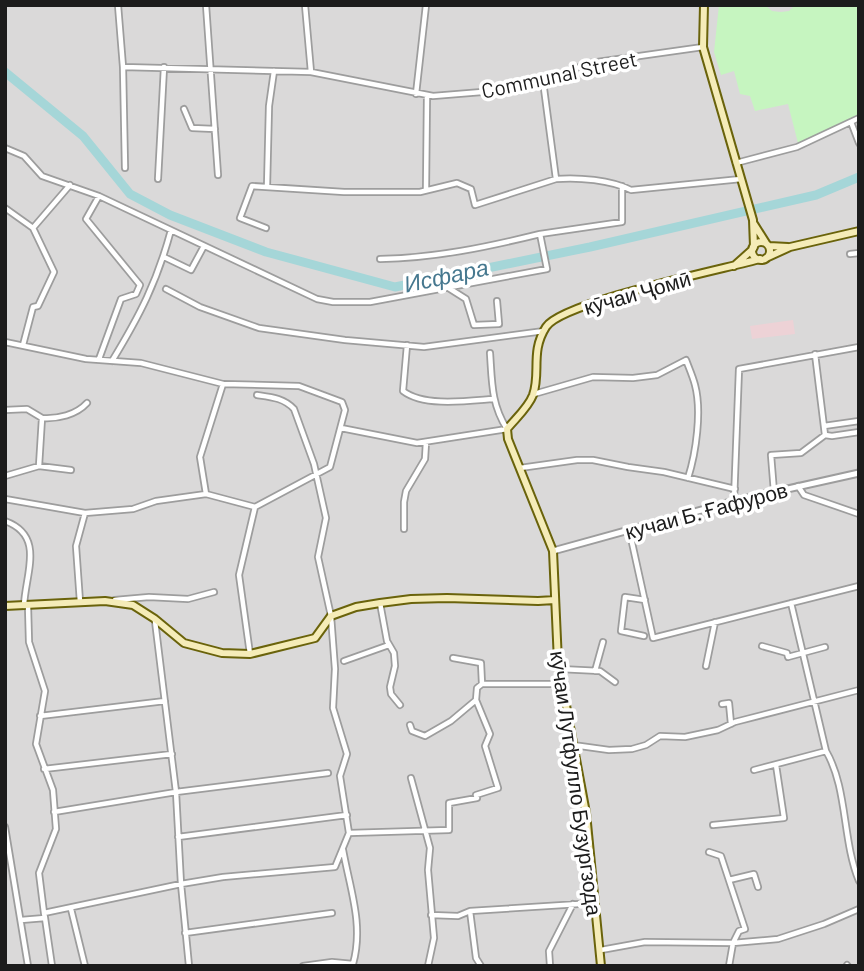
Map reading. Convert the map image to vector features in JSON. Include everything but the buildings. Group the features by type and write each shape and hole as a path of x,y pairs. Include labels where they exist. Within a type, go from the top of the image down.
{"main road":[{"path":"704,5 703,47 754,222 770,251 763,259 753,255 754,222"},
{"name":"кӯчаи Ҷомӣ","path":"544,331 548,323 589,303 763,259 790,247 859,231"},
{"path":"734,266 758,243 790,247"},
{"path":"507,429 526,407 533,394 537,342 544,331"},
{"name":"кӯчаи Лутфулло Бузургзода","path":"507,429 508,439 553,551 559,668 586,813 601,966"},
{"path":"5,606 105,601 133,605 184,643 222,653 250,654 315,638 331,616 356,607 411,599 555,600"}],"street":[{"path":"118,5 123,67 125,168"},
{"path":"206,5 218,175"},
{"path":"305,5 312,72"},
{"path":"416,94 426,5"},
{"name":"Communal Street","path":"123,67 312,72 426,95 482,92 542,81 590,63 703,47"},
{"path":"158,179 164,67"},
{"path":"267,187 269,106 274,71"},
{"path":"542,81 556,178"},
{"path":"426,95 426,190"},
{"path":"184,109 192,128 215,129"},
{"path":"736,163 797,147 859,118"},
{"path":"851,122 859,143"},
{"path":"5,148 24,156 42,176 99,195 317,299 333,302 370,302 547,269 541,236"},
{"path":"266,228 240,218 252,186 344,192 426,190 457,183 471,189 475,205 556,178 622,185 631,190 741,179"},
{"path":"380,259 421,258 622,222 622,185"},
{"path":"33,228 70,186"},
{"path":"99,195 86,219 140,285 136,294 121,299 99,359"},
{"path":"5,208 33,228 54,272 42,300 38,306 33,307 23,345"},
{"path":"112,360 141,313 164,257 171,230"},
{"path":"164,257 191,270 204,246"},
{"path":"850,254 859,253"},
{"path":"446,287 466,299 474,325 499,324 497,301"},
{"path":"166,289 200,307 259,328 345,340 424,347 544,331"},
{"path":"5,342 86,359 141,363 223,384 299,386 342,402 345,410 330,467 255,507 206,494 156,500 133,509 85,513 5,499"},
{"path":"407,345 403,391 410,397 442,401 493,400"},
{"path":"734,501 739,369 859,347"},
{"path":"341,428 417,443 507,429 497,414 493,400 490,353"},
{"path":"815,354 825,435"},
{"path":"533,394 593,377 633,378 657,375 686,360 696,387 697,438 688,478"},
{"path":"206,494 200,457 223,384"},
{"path":"21,920 181,884 335,867 349,833 340,776 346,754 333,708 335,669 331,616 318,557 326,519 314,464 294,409 276,398 257,395"},
{"path":"5,410 27,409 41,418 52,419 79,411 87,403"},
{"path":"39,466 41,418"},
{"path":"824,426 859,421"},
{"path":"774,492 771,455 801,453 825,435 859,432"},
{"path":"404,529 406,491 425,459 426,442"},
{"path":"520,468 593,460 664,471 735,489"},
{"path":"5,476 39,466 71,470"},
{"name":"кучаи Б. Ғафуров","path":"553,551 734,501 859,473"},
{"path":"798,486 804,495 859,514"},
{"path":"250,654 239,575 255,507"},
{"path":"80,602 76,546 85,513"},
{"path":"5,521 19,526 27,534 31,562 24,590 29,642 45,691 36,744 54,790 56,829 39,873 52,966"},
{"path":"629,529 653,638 859,586"},
{"path":"105,601 149,597 188,599 214,592"},
{"path":"644,636 621,631 625,597 645,600"},
{"path":"380,603 389,645 394,653 391,694 400,705"},
{"path":"792,603 859,881"},
{"path":"155,619 176,792 189,966"},
{"path":"706,666 715,622"},
{"path":"595,671 603,642"},
{"path":"344,661 389,645"},
{"path":"762,646 787,653 788,657 825,648"},
{"path":"453,658 481,663 482,684"},
{"path":"559,668 600,671 615,682"},
{"path":"349,833 449,830 449,803 477,798 477,795 498,788 485,746 490,734 476,700 477,688 482,684 561,684"},
{"path":"573,745 609,750 632,749 646,745 660,736 685,737 718,730 814,700 859,690"},
{"path":"410,725 412,732 425,736 451,721 476,700"},
{"path":"40,716 165,701"},
{"path":"722,704 729,703 731,724"},
{"path":"754,770 826,751"},
{"path":"44,769 172,754"},
{"path":"713,825 785,818 776,765"},
{"path":"54,812 176,792 328,773"},
{"path":"411,778 430,848 428,870 434,938 428,966"},
{"path":"178,837 347,816"},
{"path":"5,827 28,966"},
{"path":"303,966 332,962 353,964 358,946 359,925 343,849"},
{"path":"709,852 721,856 745,929 739,931 733,943 729,966"},
{"path":"729,880 754,874 758,887"},
{"path":"431,915 458,916 470,911 595,903"},
{"path":"550,966 549,951 573,904"},
{"path":"71,909 85,966"},
{"path":"601,950 645,942 733,943 778,939 859,909"},
{"path":"470,911 476,958 481,966"},
{"path":"185,933 332,913"}],"shaded area":[{"name":"Исфара","path":"5,5 859,5 859,966 5,966"},
{"path":"793,320 795,334 752,339 750,326"}],"green space":[{"path":"719,5 765,5 772,11 781,12 789,11 795,5 859,5 859,118 799,147 788,104 755,111 750,96 740,94 734,71 721,75 714,52"}],"waterway":[{"name":"Исфара","path":"5,72 83,136 130,194 170,215 266,252 395,287 590,247 816,195 859,177"}]}
